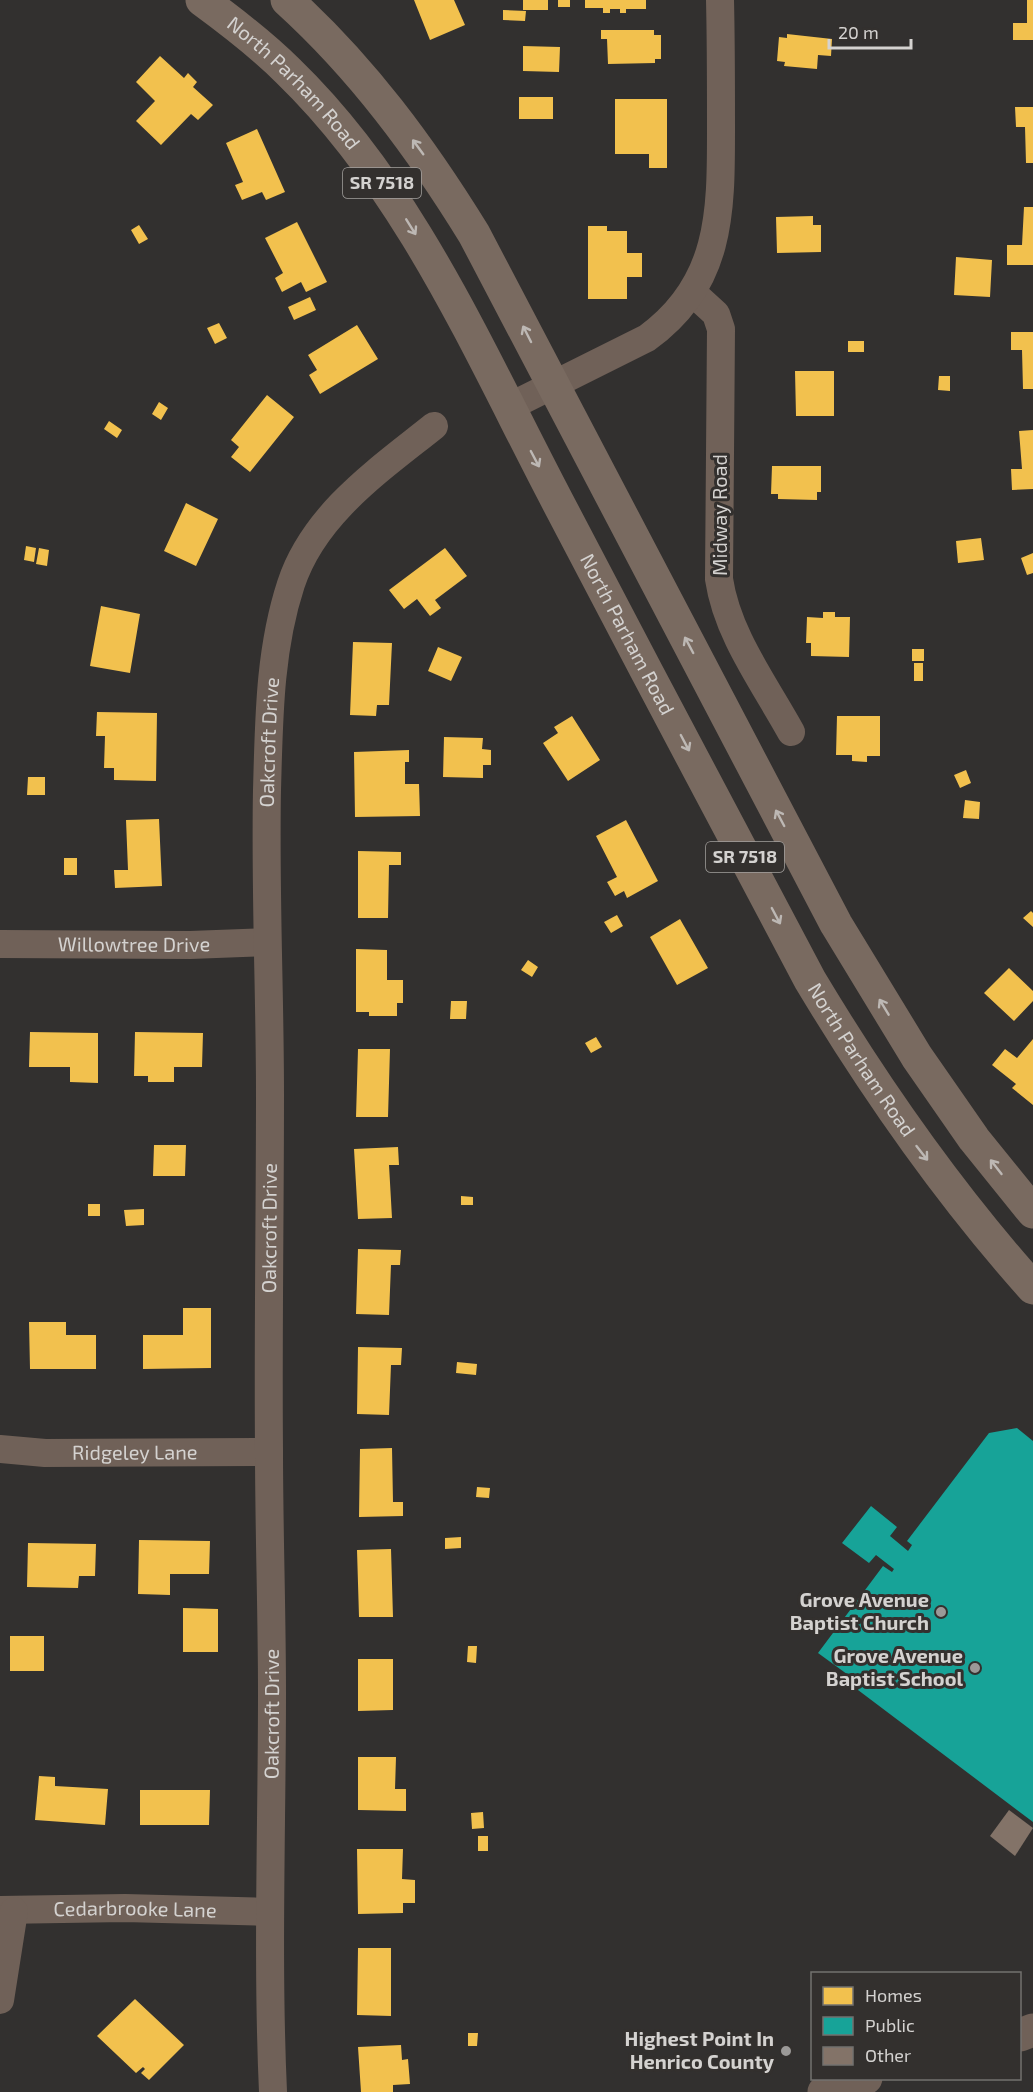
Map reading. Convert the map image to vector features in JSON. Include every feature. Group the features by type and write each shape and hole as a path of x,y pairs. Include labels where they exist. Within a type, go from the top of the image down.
{"highway":[{"name":"North Parham Road","path":"202,0 288,71 360,153 428,256 810,980 865,1072 914,1142 988,1237 1033,1288"},
{"name":"SR 7518","path":"286,0 343,56 376,93 432,166 474,234 861,969 943,1095 1033,1212"}],"street":[{"path":"509,407 648,338 666,325 693,292 710,256 716,232 720,194 720,0"},
{"name":"Midway Road","path":"693,292 716,314 721,329 719,579 721,595 728,618 791,732"},
{"name":"Oakcroft Drive","path":"273,2092 269,2010 272,1688 269,1452 270,1087 265,894 269,699 278,632 292,581 310,542 333,512 375,473 434,426"},
{"name":"Willowtree Drive","path":"0,944 190,945 267,942"},
{"name":"Ridgeley Lane","path":"0,1449 45,1453 269,1452"},
{"name":"Cedarbrooke Lane","path":"7,1910 125,1908 270,1912"},
{"path":"0,2000 7,1910"},
{"path":"824,2092 863,2080"}],"building: Homes":[{"path":"414,0 454,0 465,25 430,40"},
{"path":"523,0 548,0 548,10 523,10"},
{"path":"558,0 570,0 570,7 558,7"},
{"path":"585,0 646,0 646,9 626,9 626,13 620,13 620,9 610,9 610,13 603,13 603,8 585,8"},
{"path":"1027,0 1033,0 1033,40 1013,40 1013,23 1027,23"},
{"path":"503,10 526,11 525,21 503,20"},
{"path":"601,30 654,30 654,35 661,35 661,59 655,59 655,63 608,64 607,39 601,39"},
{"path":"787,34 832,39 831,56 818,55 817,69 784,66 785,62 777,61 779,37 787,38"},
{"path":"523,46 560,47 559,72 523,71"},
{"path":"160,56 184,78 188,73 197,82 193,87 213,105 198,120 191,114 161,145 136,121 155,101 136,82"},
{"path":"519,97 553,97 553,119 519,119"},
{"path":"615,99 667,99 667,168 649,168 649,154 615,154"},
{"path":"1015,107 1033,107 1033,163 1026,163 1025,127 1016,127"},
{"path":"257,129 285,192 266,200 262,192 242,200 235,185 243,182 226,143"},
{"path":"1024,207 1033,207 1033,265 1007,265 1007,245 1022,245"},
{"path":"813,216 813,225 821,225 821,252 777,253 776,217"},
{"path":"297,222 327,282 306,292 301,282 282,292 275,278 283,273 265,238"},
{"path":"139,225 148,239 139,244 131,230"},
{"path":"588,226 607,226 607,231 627,231 627,253 642,253 642,277 627,277 627,299 588,299"},
{"path":"956,257 992,260 990,297 954,295"},
{"path":"310,297 316,310 294,320 288,307"},
{"path":"219,323 227,338 215,344 207,328"},
{"path":"357,325 378,359 320,394 309,375 317,370 308,355"},
{"path":"1011,332 1033,332 1033,389 1023,389 1022,350 1011,350"},
{"path":"848,341 864,341 864,352 848,352"},
{"path":"795,371 834,371 834,416 796,416"},
{"path":"939,376 950,376 950,391 938,390"},
{"path":"267,395 294,417 250,472 231,457 239,447 231,440"},
{"path":"159,402 168,408 161,420 152,414"},
{"path":"109,421 122,430 117,438 104,429"},
{"path":"1033,430 1033,489 1012,490 1011,469 1022,469 1019,431"},
{"path":"772,466 821,466 821,492 817,492 817,500 778,499 778,494 771,494"},
{"path":"186,503 218,519 196,566 164,551"},
{"path":"981,538 984,560 958,563 956,541"},
{"path":"26,546 36,548 34,562 24,560"},
{"path":"39,548 49,550 47,566 36,564"},
{"path":"445,548 467,576 435,600 441,608 430,616 417,599 404,609 389,590"},
{"path":"1033,553 1033,573 1027,575 1021,558"},
{"path":"101,606 140,614 130,673 90,666"},
{"path":"823,612 835,612 835,617 850,617 849,657 811,656 811,643 806,643 807,617 823,618"},
{"path":"353,642 392,643 389,705 377,705 376,716 350,715"},
{"path":"438,647 462,657 451,681 428,671"},
{"path":"912,649 924,649 924,661 912,661"},
{"path":"914,663 923,663 923,681 914,681"},
{"path":"97,712 157,713 156,781 114,780 114,768 104,768 105,736 96,736"},
{"path":"572,716 600,760 568,781 543,743 558,733 554,727"},
{"path":"837,716 880,716 880,756 867,756 867,762 852,761 852,755 836,755"},
{"path":"444,737 483,738 482,749 491,750 491,765 483,765 483,778 443,777"},
{"path":"409,750 409,762 405,762 405,784 419,784 420,816 355,817 354,752"},
{"path":"966,770 971,783 960,788 954,775"},
{"path":"28,777 45,777 45,795 27,795"},
{"path":"965,800 980,802 979,819 963,818"},
{"path":"159,819 162,886 115,888 114,870 128,870 126,820"},
{"path":"626,820 658,881 627,898 624,891 615,896 607,882 617,877 596,836"},
{"path":"358,851 401,852 401,865 389,865 388,918 358,918"},
{"path":"64,858 77,858 77,875 64,875"},
{"path":"1031,911 1033,913 1033,927 1023,918"},
{"path":"617,915 623,926 611,933 604,922"},
{"path":"680,919 708,968 677,985 650,937"},
{"path":"356,949 387,950 387,980 403,980 403,1003 397,1003 397,1016 369,1016 369,1012 356,1012"},
{"path":"528,960 538,967 532,977 521,970"},
{"path":"1009,968 1033,991 1033,1001 1014,1021 984,993"},
{"path":"451,1001 467,1001 466,1019 450,1019"},
{"path":"30,1032 98,1033 98,1083 70,1082 70,1067 29,1067"},
{"path":"135,1032 203,1033 202,1067 174,1067 174,1082 148,1082 148,1076 134,1076"},
{"path":"596,1037 602,1047 591,1053 585,1043"},
{"path":"1033,1039 1033,1105 1012,1088 1016,1084 992,1065 1005,1049 1017,1058"},
{"path":"358,1049 390,1049 388,1117 356,1117"},
{"path":"154,1145 186,1145 185,1176 153,1176"},
{"path":"398,1147 399,1165 389,1165 392,1218 358,1219 354,1149"},
{"path":"461,1196 473,1197 473,1205 461,1205"},
{"path":"88,1204 100,1204 100,1216 88,1216"},
{"path":"144,1209 144,1225 126,1226 124,1210"},
{"path":"358,1249 401,1250 400,1265 391,1265 389,1315 356,1314"},
{"path":"183,1308 211,1308 211,1368 143,1369 143,1335 183,1335"},
{"path":"29,1322 66,1322 66,1335 96,1335 96,1369 30,1369"},
{"path":"358,1347 402,1348 401,1365 391,1365 389,1415 357,1414"},
{"path":"457,1362 477,1364 476,1375 456,1373"},
{"path":"392,1448 393,1502 403,1502 403,1516 359,1517 360,1449"},
{"path":"477,1487 490,1488 489,1498 476,1497"},
{"path":"461,1537 461,1548 445,1549 445,1538"},
{"path":"139,1540 210,1541 209,1574 170,1574 170,1595 138,1594"},
{"path":"28,1543 96,1544 95,1576 79,1576 78,1588 27,1587"},
{"path":"391,1549 393,1617 359,1617 357,1550"},
{"path":"183,1608 218,1609 218,1652 183,1652"},
{"path":"10,1636 44,1636 44,1671 10,1671"},
{"path":"468,1646 477,1646 476,1663 467,1662"},
{"path":"358,1659 393,1659 393,1710 358,1711"},
{"path":"358,1757 396,1757 395,1789 406,1789 406,1811 358,1810"},
{"path":"39,1776 55,1777 55,1786 108,1789 105,1825 35,1820"},
{"path":"140,1790 210,1790 209,1825 140,1825"},
{"path":"483,1812 484,1828 472,1829 471,1813"},
{"path":"478,1836 488,1836 488,1851 478,1851"},
{"path":"357,1849 403,1849 402,1879 415,1880 415,1903 403,1903 403,1913 358,1914"},
{"path":"358,1948 391,1948 391,2016 357,2015"},
{"path":"135,1999 184,2045 149,2080 141,2073 145,2069 143,2067 136,2073 97,2036"},
{"path":"468,2033 478,2033 477,2046 468,2046"},
{"path":"401,2045 402,2060 408,2059 410,2084 393,2085 393,2092 361,2092 358,2047"}],"building: Public":[{"name":"Grove Avenue Baptist Church","path":"1017,1428 1033,1441 1033,1822 858,1690 862,1685 818,1653 883,1566 892,1572 894,1569 876,1555 869,1563 842,1543 871,1506 897,1527 890,1536 908,1551 912,1545 907,1541 989,1433"}],"building: Other":[{"path":"1009,1810 1033,1828 1015,1856 990,1836"}],"place":[{"name":"Grove Avenue Baptist Church","path":"941,1612"},
{"name":"Grove Avenue Baptist School","path":"975,1668"},
{"name":"Highest Point In Henrico County","path":"786,2051"}]}
